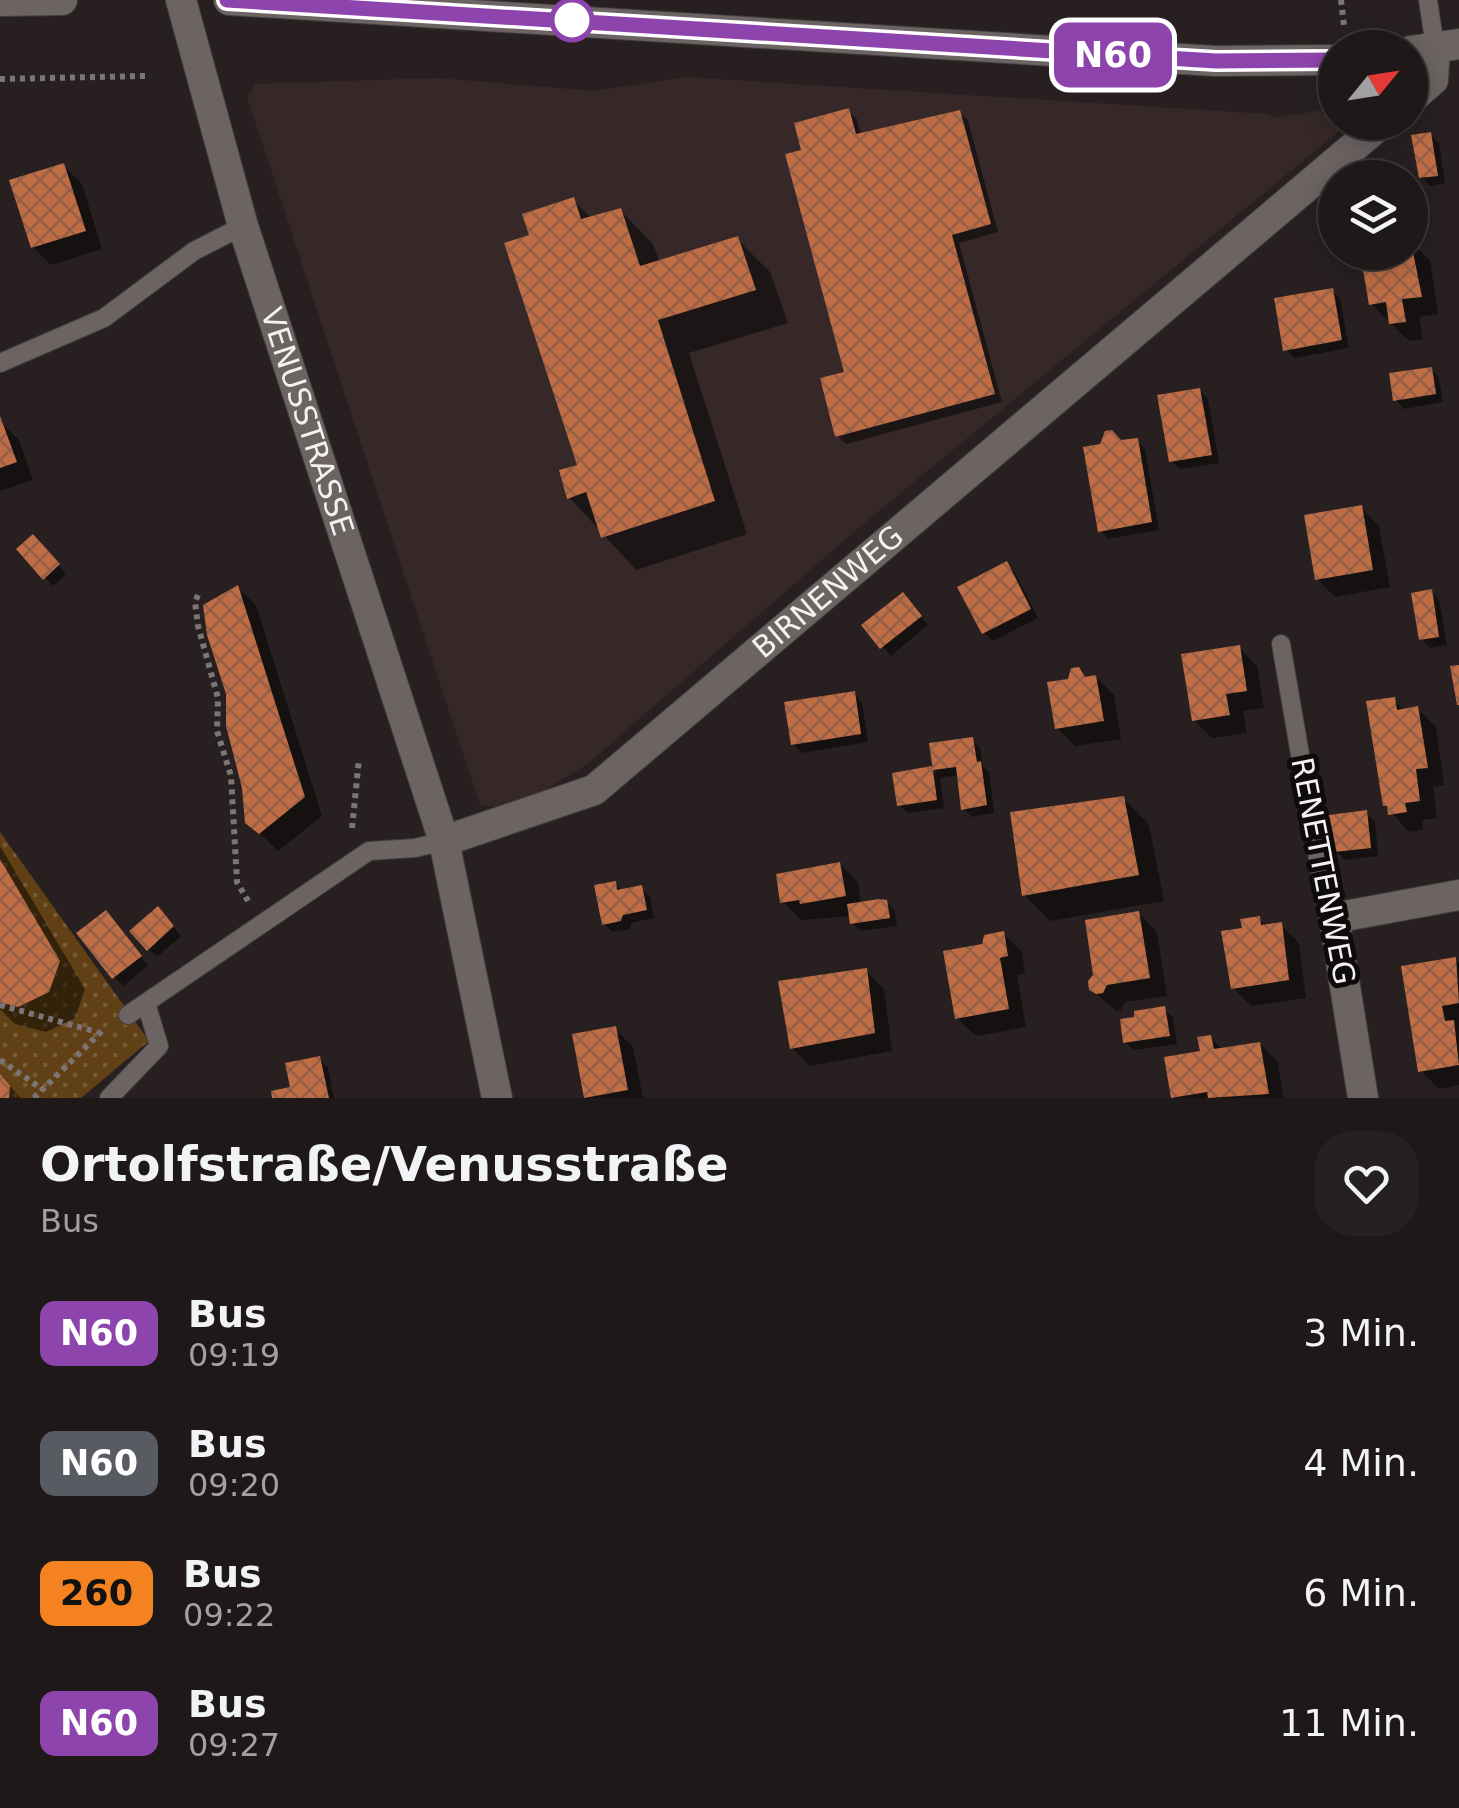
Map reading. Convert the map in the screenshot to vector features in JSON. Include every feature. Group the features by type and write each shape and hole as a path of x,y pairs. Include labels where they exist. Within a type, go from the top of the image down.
{"street":[{"path":"0,2 62,0"},
{"name":"VENUSSTRASSE","path":"181,0 242,226 444,841"},
{"path":"229,0 518,8 1216,61 1318,60"},
{"path":"1428,84 1433,80 1435,47"},
{"name":"BIRNENWEG","path":"444,841 594,790 1362,140"},
{"path":"444,841 496,1098"},
{"path":"1334,918 1459,895"},
{"name":"RENETTENWEG","path":"1334,918 1363,1098"}],"lane":[{"path":"1428,0 1435,47"},
{"path":"0,362 104,318 194,251 242,226"},
{"name":"RENETTENWEG","path":"1280,644 1325,899 1334,918"},
{"path":"128,1015 369,852 444,841"},
{"path":"109,1098 160,1046 146,1003"}],"path":[{"path":"1341,0 1344,26"},
{"path":"0,78 146,76"},
{"path":"198,596 198,626 218,698 217,731 231,776 237,882"},
{"path":"348,866 359,759"},
{"path":"0,1005 98,1032"},
{"path":"34,1098 98,1032 128,1015"},
{"path":"0,1060 42,1089"}],"shaded area":[{"path":"685,77 1267,114 1275,118 1318,111 1318,140 1328,140 862,525 586,765 533,797 502,807 480,805 247,97 256,84 436,78 595,91"},
{"path":"0,832 149,1041 81,1098 0,1098"}],"building":[{"path":"849,108 856,134 960,110 991,224 952,235 995,394 835,437 820,378 844,372 785,154 801,150 794,123"},
{"path":"1431,132 1438,176 1428,177 1428,160 1416,160 1412,140 1428,140"},
{"path":"64,163 86,231 31,248 9,180"},
{"path":"574,197 581,219 621,208 640,266 738,236 756,290 658,320 715,501 601,538 586,492 567,499 559,470 577,465 504,243 529,235 522,214"},
{"path":"1363,270 1417,270 1422,297 1402,299 1406,322 1389,324 1386,302 1369,305"},
{"path":"1333,288 1342,340 1283,351 1274,298"},
{"path":"1432,367 1436,394 1393,401 1389,373"},
{"path":"1200,388 1212,455 1169,462 1157,395"},
{"path":"0,416 17,462 0,468"},
{"path":"1112,430 1121,440 1138,438 1152,522 1098,532 1083,447 1100,444 1105,431"},
{"path":"1362,505 1373,570 1315,580 1304,515"},
{"path":"33,534 60,564 43,580 16,549"},
{"path":"1007,561 1031,609 982,634 957,587"},
{"path":"238,585 305,797 259,834 245,823 242,788 226,726 226,694 207,635 203,605"},
{"path":"1432,589 1439,637 1419,640 1411,593"},
{"path":"903,592 922,616 880,649 861,625"},
{"path":"1240,645 1247,691 1226,694 1230,715 1192,721 1181,654"},
{"path":"1459,665 1459,705 1457,705 1450,666"},
{"path":"1079,667 1085,677 1096,675 1104,721 1055,729 1047,682 1068,679 1071,668"},
{"path":"855,691 861,734 791,745 784,702"},
{"path":"1395,697 1397,710 1418,706 1428,768 1416,769 1420,801 1405,803 1407,812 1388,815 1387,806 1383,806 1366,701"},
{"path":"973,737 987,805 961,810 956,767 933,770 929,743"},
{"path":"932,766 937,800 897,806 892,773"},
{"path":"1124,796 1139,875 1022,896 1010,812"},
{"path":"1367,810 1371,848 1334,852 1329,815"},
{"path":"0,859 60,961 49,992 18,1007 0,1002"},
{"path":"840,862 846,896 800,904 799,900 780,903 776,874"},
{"path":"616,881 617,890 642,885 647,910 602,925 594,885"},
{"path":"887,900 890,918 850,924 847,904"},
{"path":"158,906 174,926 147,951 129,931"},
{"path":"106,910 142,956 112,979 76,933"},
{"path":"1139,911 1150,978 1107,985 1103,993 1089,990 1088,981 1093,975 1085,920"},
{"path":"1260,916 1261,925 1282,922 1289,980 1231,989 1221,931 1242,928 1240,919"},
{"path":"1004,931 1008,956 1000,958 1009,1009 955,1019 943,951 982,944 984,935"},
{"path":"1456,957 1459,1003 1442,1006 1445,1021 1454,1020 1459,1065 1418,1072 1401,966"},
{"path":"867,968 875,1033 790,1049 778,981"},
{"path":"1165,1006 1170,1036 1123,1043 1120,1019 1134,1017 1134,1011"},
{"path":"616,1026 628,1090 584,1098 572,1034"},
{"path":"1211,1035 1214,1049 1260,1042 1269,1094 1208,1098 1207,1092 1171,1098 1164,1057 1200,1051 1197,1037"},
{"path":"320,1056 329,1098 272,1098 271,1091 290,1087 285,1063"},
{"path":"0,1074 10,1086 9,1098 0,1098"}],"bus line":[{"name":"N60","path":"227,0 1216,61 1318,60"}]}
